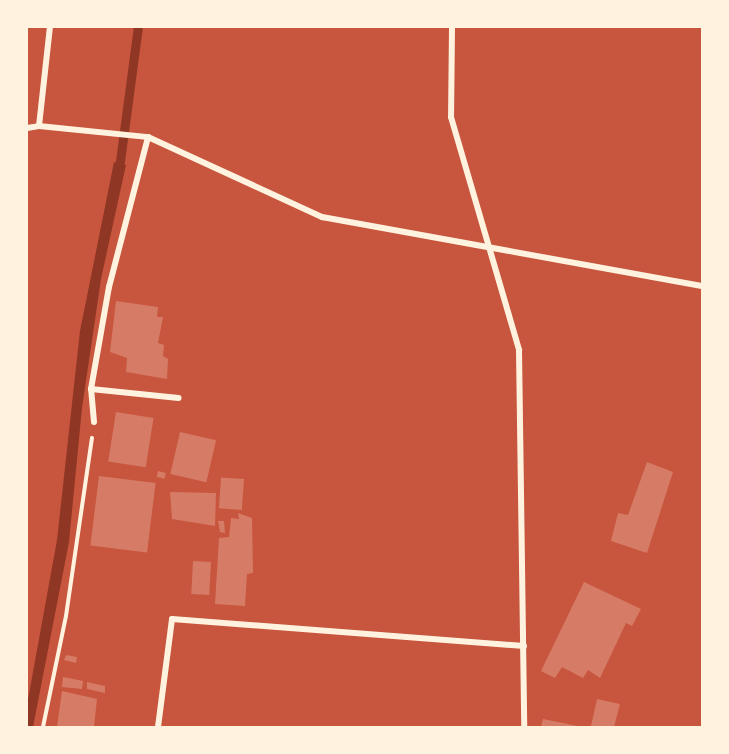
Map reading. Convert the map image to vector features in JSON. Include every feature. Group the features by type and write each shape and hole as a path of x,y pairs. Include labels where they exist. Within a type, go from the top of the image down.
{"street":[{"path":"39,126 51,27"},
{"path":"452,27 451,117 519,351 524,727"},
{"path":"27,128 39,126 148,137 322,217 489,245 702,286"},
{"path":"94,422 91,389 109,287 148,137"},
{"path":"91,389 179,398"},
{"path":"158,727 172,619 524,646"}],"path":[{"path":"43,727 66,616 94,422"}],"shaded area":[{"path":"114,162 126,165 101,279 82,408 69,542 33,727 27,727 27,705 57,540 80,331"}],"building":[{"path":"116,301 158,307 157,317 163,317 158,343 164,345 163,356 168,359 167,379 126,372 127,358 110,352"},
{"path":"116,412 154,418 146,467 108,461"},
{"path":"180,432 216,440 206,482 170,474"},
{"path":"647,462 673,472 647,553 611,541 618,513 628,515"},
{"path":"158,471 166,473 164,479 157,477"},
{"path":"99,476 156,483 147,552 90,545"},
{"path":"221,477 244,479 242,510 219,508"},
{"path":"170,492 216,493 215,526 172,519"},
{"path":"238,513 252,518 253,573 247,574 245,606 215,604 219,538 229,537 231,518 239,519"},
{"path":"218,521 224,521 225,533 220,532"},
{"path":"193,561 211,562 209,595 191,594"},
{"path":"584,582 641,609 632,626 626,623 600,678 588,670 583,678 562,667 555,678 541,671"},
{"path":"66,655 77,657 76,663 64,660"},
{"path":"63,677 83,681 82,689 62,687"},
{"path":"87,682 105,686 105,693 87,689"},
{"path":"62,691 97,699 94,727 57,727"},
{"path":"597,699 620,704 614,727 591,726"},
{"path":"543,719 578,726 578,727 541,727"}],"waterway":[{"path":"118,176 138,27"}]}
